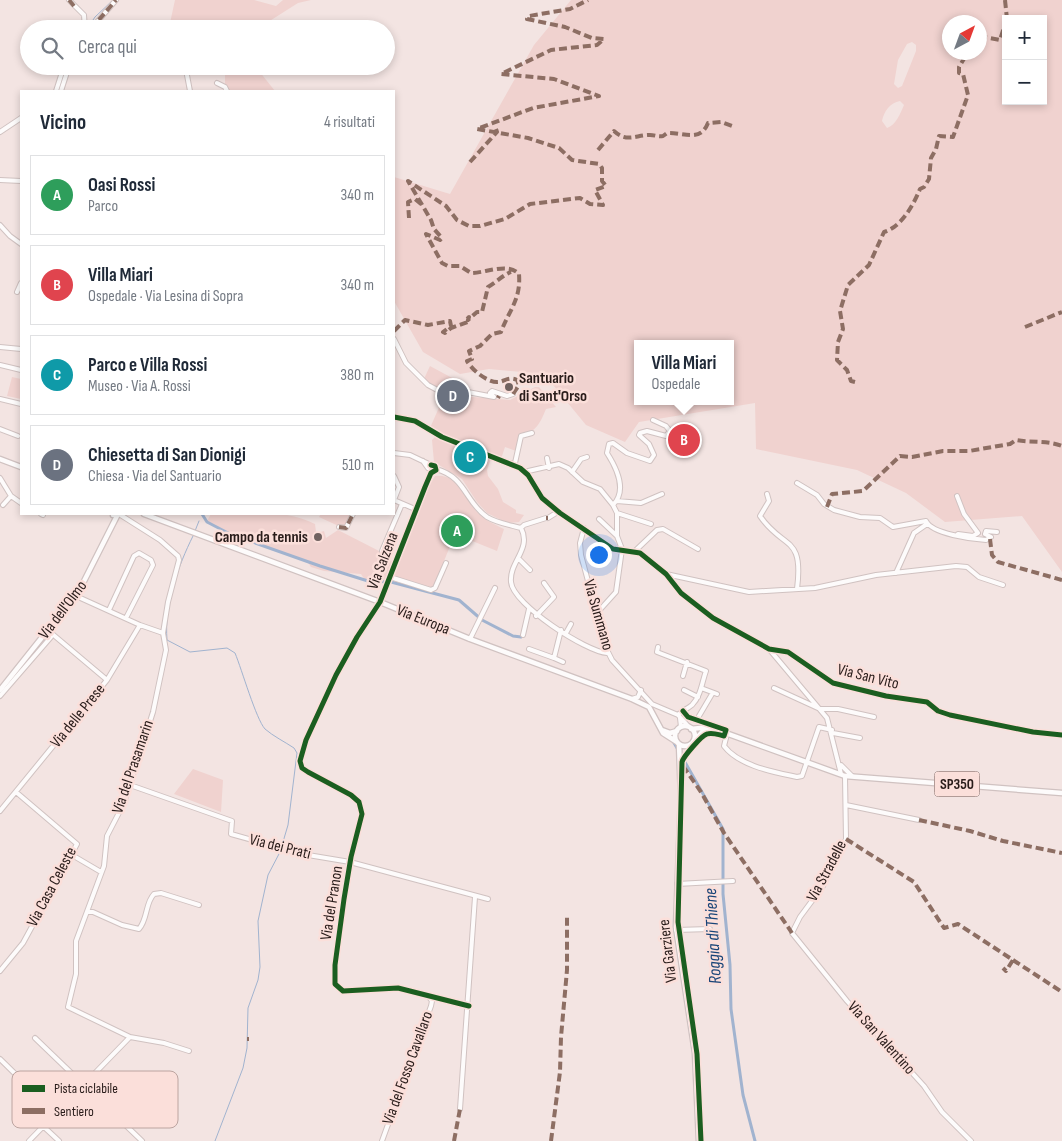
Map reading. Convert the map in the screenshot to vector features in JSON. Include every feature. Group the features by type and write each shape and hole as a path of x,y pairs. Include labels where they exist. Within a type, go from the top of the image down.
{"main road":[{"path":"0,459 20,467"},
{"name":"Via dell'Olmo","path":"0,690 46,637 80,591 116,515"},
{"name":"Via Europa","path":"147,515 380,602 470,639 632,698 648,707 661,730 666,736 678,743"},
{"name":"SP350","path":"661,730 670,733 679,729 708,727 843,775 1062,793"},
{"path":"690,728 695,734 694,740"},
{"path":"679,729 678,743 687,746"},
{"path":"680,754 702,732 715,730"},
{"name":"Via Garziere","path":"678,743 681,797 676,930 695,1053 699,1141"}],"street":[{"path":"69,0 85,16 85,20"},
{"path":"99,20 116,0"},
{"path":"56,90 61,75"},
{"path":"61,90 66,75"},
{"path":"187,75 190,90"},
{"path":"217,83 225,87 226,90"},
{"path":"0,132 20,119"},
{"path":"0,180 20,181"},
{"path":"0,225 20,243"},
{"path":"17,292 20,285"},
{"path":"395,341 406,363 435,390 443,393 452,389 499,398"},
{"path":"0,347 20,349"},
{"path":"0,365 20,370"},
{"path":"494,397 490,392 507,396 513,394"},
{"path":"0,399 20,404"},
{"path":"395,417 415,420 442,437 524,472 542,498 560,513 613,549 635,551 666,574 749,592 815,588 850,579 956,566 967,567 979,577 1003,585"},
{"path":"597,613 616,592 622,549 617,536 615,503 620,482 617,470 607,453 609,444 613,443 627,453 650,461 654,455 652,449 640,433 647,431 666,436 670,431 666,426 653,420"},
{"path":"0,429 18,436"},
{"path":"505,463 515,463 521,436 532,433"},
{"path":"395,453 422,459 430,469 436,469 461,482 473,503 489,518 521,528"},
{"path":"572,472 581,459 587,457"},
{"path":"547,458 549,468"},
{"path":"524,472 549,468 558,464 572,472 580,480 600,489 615,503 641,503 662,494"},
{"name":"Via Salzena","path":"380,602 430,469"},
{"path":"0,478 11,496 20,502"},
{"path":"395,478 399,487 395,497"},
{"path":"579,487 580,480"},
{"path":"797,483 817,495 828,507 842,513 880,518 893,526 921,521 966,538 986,540 991,537 985,534 986,531 997,532"},
{"path":"767,494 769,501 760,516 796,550 800,570 798,589"},
{"path":"3,505 11,496"},
{"path":"948,532 973,536 978,533 964,514 957,496"},
{"path":"395,500 416,509"},
{"path":"382,551 402,504"},
{"path":"521,528 524,525 547,518 554,513 560,513"},
{"path":"617,513 651,524"},
{"name":"Via del Prasamarin","path":"118,515 160,540 179,558 164,633 166,650 152,712 124,803 107,836 104,866 76,941 76,974 68,1007 130,1037"},
{"path":"339,527 345,529 352,515"},
{"path":"599,519 617,536"},
{"path":"896,573 914,533 927,524"},
{"path":"521,528 525,543 512,572 511,582 529,609 536,616 596,650 607,653"},
{"name":"Via Summano","path":"584,528 580,549 607,653 654,706 679,715"},
{"path":"635,551 657,530 663,529 698,549"},
{"path":"109,610 134,556 139,553 153,563 126,618"},
{"path":"518,558 530,570"},
{"path":"389,578 431,590 435,588 446,562"},
{"name":"Via San Vito","path":"666,574 681,593 704,612 769,649 788,652 833,682 886,696 927,702 938,711 950,715 1033,732 1062,735"},
{"path":"536,616 554,597 544,583"},
{"path":"470,639 495,588"},
{"path":"80,591 86,599"},
{"path":"76,596 140,625 164,633"},
{"name":"Via del Pranon","path":"380,602 336,675 306,740 300,761 302,768 351,795 359,802 362,814 350,862 335,964 335,984 343,990 398,988 428,996"},
{"path":"523,635 529,609"},
{"path":"566,633 570,624"},
{"path":"107,680 140,625"},
{"path":"554,658 561,630"},
{"name":"Via delle Prese","path":"0,811 107,680 49,632"},
{"path":"46,637 58,641"},
{"name":"Via dell'Olmo","path":"0,696 46,637"},
{"path":"658,647 657,652 706,669 697,698 679,715 679,729"},
{"path":"529,649 563,662"},
{"name":"Via Stradelle","path":"769,649 822,710 832,731 843,775 846,805 846,839 842,849 823,886 800,917 792,933"},
{"path":"683,676 687,662"},
{"path":"700,716 714,694 701,688"},
{"path":"774,688 822,710 838,709 874,717"},
{"path":"632,698 638,697 641,690"},
{"path":"684,690 706,705"},
{"path":"679,715 690,728"},
{"path":"727,734 725,748 745,761 764,769 797,778 802,776 819,727 860,738"},
{"path":"830,770 840,763"},
{"name":"Via Stradelle","path":"840,763 852,776"},
{"name":"Via dei Prati","path":"130,785 232,821 231,834 281,849 350,862 488,899"},
{"name":"Via Casa Celeste","path":"0,971 22,943 77,844 75,840 16,792"},
{"path":"846,805 919,820"},
{"path":"72,855 101,872"},
{"path":"677,884 733,881"},
{"path":"88,912 93,912 122,925 139,929 143,924 150,898 154,894 161,893 199,905"},
{"path":"460,1109 469,1006 475,897"},
{"name":"Via Garziere","path":"676,930 710,929"},
{"name":"Via San Valentino","path":"792,933 847,1001 924,1086 942,1112 971,1141"},
{"path":"428,996 469,1006"},
{"name":"Via del Fosso Cavallaro","path":"382,1141 431,1006 432,1001 428,996"},
{"path":"97,1071 130,1037 164,1043 190,1051"},
{"path":"35,1038 67,1071"},
{"path":"0,1060 12,1072"},
{"path":"29,1141 41,1128"},
{"path":"45,1128 59,1141"},
{"path":"128,1128 142,1141"}],"shaded area":[{"path":"175,0 254,0 276,6 283,0 311,0 298,3 271,20 171,20"},
{"path":"571,0 1062,0 1062,572 1022,516 945,522 906,493 857,470 756,449 755,403 639,422 625,442 586,425 544,374 489,369 460,374 423,352 395,303 395,177 450,194 534,45","holes":["912,42 916,45 916,51 902,86 898,88 894,84 898,60 907,44","900,101 904,105 895,122 887,128 882,121 886,111 890,106"]},
{"path":"225,75 262,75 274,90 225,90"},
{"path":"430,366 454,379 447,392 442,392 423,381"},
{"path":"12,377 20,379 20,399 7,396"},
{"path":"535,387 539,387 556,407 546,409 537,426 522,435 516,451 505,447 501,459 442,437 430,428 444,396 448,395 449,398 455,401 461,396 510,400"},
{"path":"435,437 491,459 487,470 488,476 498,489 503,502 516,510 516,513 524,515 519,522 507,523 487,513 477,502 462,479 434,462 432,440"},
{"path":"435,476 450,478 480,515 489,522 504,529 497,551 455,534 433,588 394,576 425,492"},
{"path":"210,515 291,516 315,524 316,532 314,534 324,531 326,538 338,530 381,552 393,562 385,583 365,580 361,574 324,571 311,567 306,560 236,536 207,521"},
{"path":"320,515 352,515 345,529 319,517"},
{"path":"193,769 223,780 221,812 174,794"}],"waterway":[{"path":"93,20 112,1"},
{"path":"59,90 64,75"},
{"name":"Roggia di Thiene","path":"203,515 207,522 230,534 320,566 368,581 391,582 459,600 482,620 513,636 521,637"},
{"path":"195,531 199,521"},
{"path":"193,536 173,586 168,613 167,640 190,652 227,648 235,653 261,724 268,732 294,748 297,753 288,825 280,852 268,875 258,921 260,967 258,980 248,1008 247,1048 243,1068 215,1141"},
{"name":"Roggia di Thiene","path":"673,741 723,829 723,894 730,965 731,1009 743,1095 755,1141"}],"marked path":[{"path":"69,0 74,6"},
{"path":"99,20 116,0"},
{"path":"513,394 519,385 517,380 509,379 500,382 489,380 476,372 467,361 472,359 469,351 480,346 492,334 501,332 516,298 519,274 503,268 471,273 460,266 448,266 442,263 426,234 440,240 442,238 434,229 431,220 408,181 446,206 457,220 469,226 480,226 505,219 530,204 580,198 590,204 603,205 595,190 606,186 602,181 602,168 599,164 572,160 559,148 528,138 477,129 533,108 599,96 554,79 501,74 551,50 597,45 604,39 592,38 565,27 527,19 529,16 570,9 588,0"},
{"path":"1005,0 1007,15"},
{"path":"987,38 1000,40 1002,34"},
{"path":"855,382 851,381 847,370 837,360 838,342 843,329 840,311 848,285 869,265 884,232 901,221 910,209 920,189 924,187 929,179 931,158 936,149 939,136 953,137 968,95 963,74 959,73 959,67 963,60"},
{"path":"598,150 614,131 627,138 645,135 663,136 667,133 696,135 705,129 708,123 721,122 734,125"},
{"path":"470,162 497,132 496,129"},
{"path":"409,218 408,202 415,199 421,204"},
{"path":"395,330 405,320 428,325 450,321 451,326 443,332 445,333 451,328 468,322 467,319 469,317 468,320 477,312 482,312 488,287 511,272"},
{"path":"1025,327 1062,312"},
{"path":"827,507 832,494 863,491 900,456 912,457 943,451 969,451 1010,444 1016,440 1051,443 1062,446"},
{"path":"339,527 346,528 352,515"},
{"path":"990,539 992,555 998,562 1062,580"},
{"path":"683,766 701,792 724,833 792,933"},
{"path":"919,820 970,831 1003,841 1062,853"},
{"path":"846,839 914,882 944,928 958,924 1013,960 1006,971 1003,968"},
{"path":"551,1141 560,1072 567,970 567,917"},
{"path":"1013,960 1062,992"},
{"path":"454,1141 460,1109"}],"cycle path":[{"path":"395,417 415,421 442,437 520,468 528,475 542,498 560,513 613,549 640,553 666,574 681,593 713,618 769,649 788,652 833,683 886,696 927,702 938,711 950,715 1033,732 1062,735"},
{"path":"431,465 435,466 436,470 431,473 425,487 380,602 357,637 336,675 306,740 300,761 302,768 351,795 359,802 362,814 351,857 344,899 335,965 335,984 343,991 398,988 469,1006"},
{"path":"683,711 688,717 726,730 724,736 711,733 705,735 693,746 682,762 678,922 697,1054 701,1141"}],"place":[{"name":"Santuario di Sant'Orso","path":"509,387"},
{"name":"Chiesetta di San Dionigi","path":"453,396"},
{"name":"Villa Miari","path":"684,440"},
{"name":"Parco e Villa Rossi","path":"470,457"},
{"name":"Oasi Rossi","path":"457,531"},
{"name":"Campo da tennis","path":"318,537"}]}
